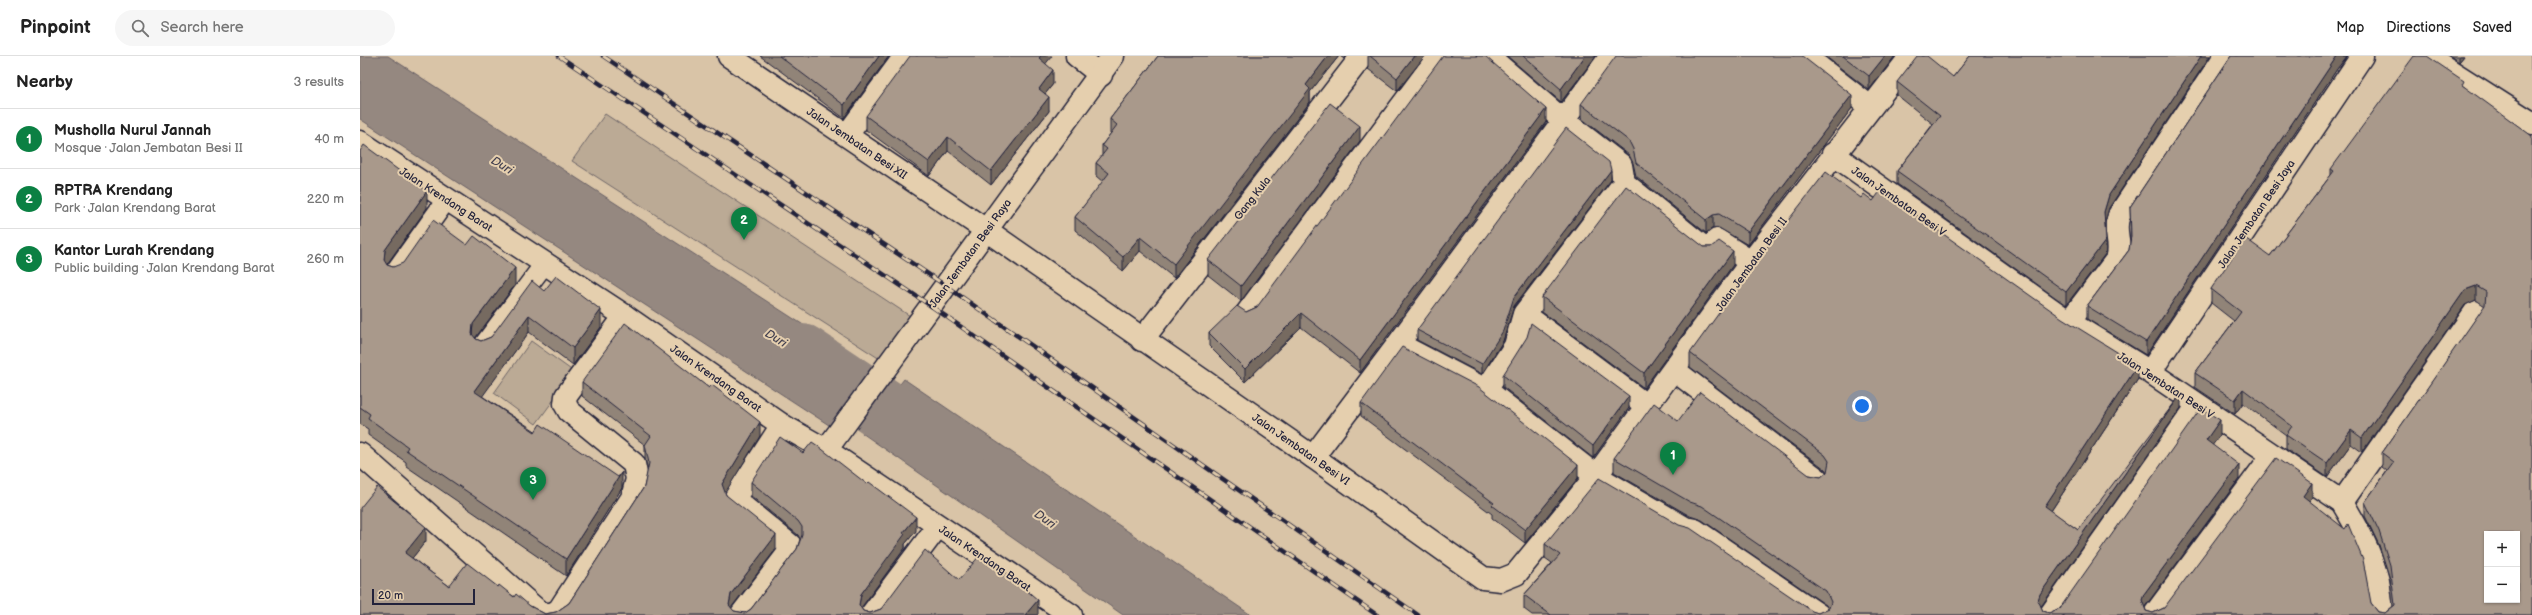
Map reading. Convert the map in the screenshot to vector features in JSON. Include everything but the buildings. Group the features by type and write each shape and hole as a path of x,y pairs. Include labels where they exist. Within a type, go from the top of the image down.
{"street":[{"name":"Jalan Jembatan Besi XII","path":"729,56 986,230"},
{"path":"847,136 905,56"},
{"path":"1077,56 1101,74"},
{"name":"Jalan Jembatan Besi Raya","path":"826,450 1113,56"},
{"name":"Gang Kula","path":"1142,340 1362,56"},
{"path":"1247,313 1439,56"},
{"path":"1488,56 1564,121 1621,165 1624,183 1707,250 1717,240 1751,262"},
{"path":"1313,457 1611,56"},
{"path":"1805,56 1870,107"},
{"name":"Jalan Jembatan Besi II","path":"1596,476 1751,262 1833,154 1911,56"},
{"path":"2069,322 2116,259 2119,249 2115,230 2119,215 2225,56"},
{"name":"Jalan Jembatan Besi Jaya","path":"2150,372 2362,56"},
{"path":"2427,56 2532,122"},
{"name":"Jalan Krendang Barat","path":"360,142 625,316 782,425 826,450 1071,615"},
{"name":"Jalan Jembatan Besi V","path":"1833,154 2069,322 2150,372 2342,502 2359,531 2369,554 2378,581 2380,612"},
{"path":"1486,390 1515,346 1524,314 1624,183"},
{"name":"Jalan Jembatan Besi VI","path":"986,230 1142,340 1313,457 1483,578 1502,580 1516,574 1596,476"},
{"path":"2342,502 2475,312"},
{"path":"1524,314 1647,406"},
{"path":"360,454 538,611 549,615 559,610 628,504 637,479 634,464 570,411 565,404 566,396 625,316"},
{"path":"1398,344 1486,390 1596,476 1685,528 1695,530 1819,615"},
{"path":"1674,370 1817,479"},
{"path":"2050,615 2198,405"},
{"path":"742,615 787,555 790,545 734,499 740,486 782,425"},
{"path":"2154,615 2272,456"},
{"path":"871,615 938,526"}],"lane":[{"path":"394,273 447,199"},
{"path":"482,347 545,264"}],"shaded area":[{"path":"605,114 913,318 883,361 572,161"},
{"path":"531,341 574,372 536,424 494,393"}],"water":[{"path":"360,56 388,56 876,372 835,429 360,119"},
{"path":"904,379 1251,615 1123,615 862,433"}],"waterway":[{"name":"Duri","path":"802,355 953,456"}],"railway":[{"path":"559,56 931,306 1377,615"},
{"path":"603,56 946,286 1418,615"}],"place":[{"name":"RPTRA Krendang","path":"744,240"},
{"name":"Musholla Nurul Jannah","path":"1673,475"},
{"name":"Kantor Lurah Krendang","path":"533,500"}]}
